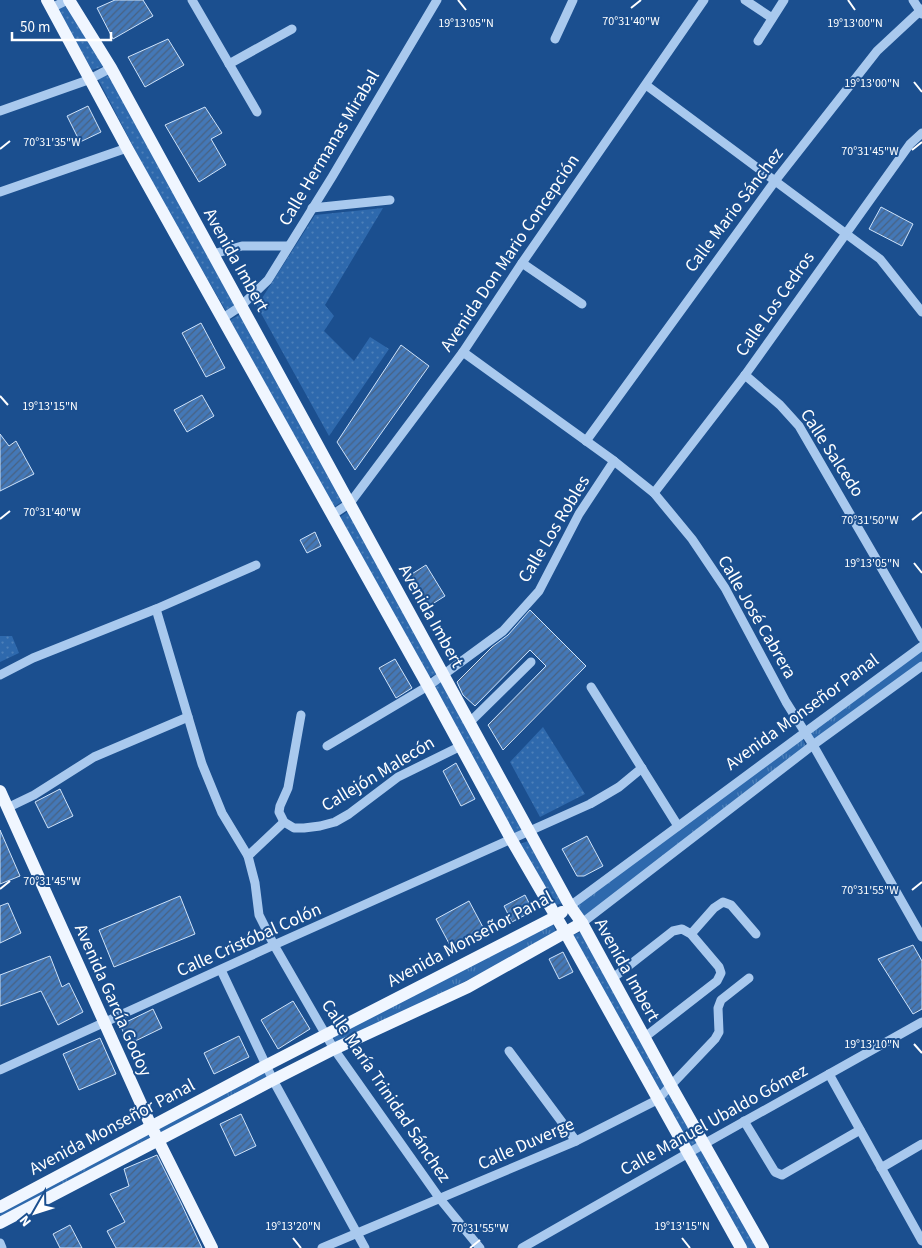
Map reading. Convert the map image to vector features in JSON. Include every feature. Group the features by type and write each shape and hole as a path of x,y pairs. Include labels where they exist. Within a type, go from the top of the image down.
{"main road":[{"name":"Avenida Imbert","path":"68,0 111,68 570,906 582,923 671,1086 763,1248"},
{"name":"Avenida Imbert","path":"49,4 127,148 428,686 511,840 565,932 740,1248"},
{"name":"Avenida García Godoy","path":"0,791 151,1126 212,1248"},
{"name":"Avenida Monseñor Panal","path":"0,1206 325,1034 555,917 570,906"},
{"name":"Avenida Monseñor Panal","path":"0,1223 273,1080 468,987 582,923"}],"street":[{"path":"49,4 68,0"},
{"path":"192,0 257,112"},
{"name":"Calle Hermanas Mirabal","path":"223,318 242,306 268,280 332,177 437,0"},
{"path":"555,39 572,0"},
{"name":"Avenida Don Mario Concepción","path":"332,515 350,503 463,352 522,263 704,0"},
{"path":"745,0 772,18"},
{"path":"758,41 784,0"},
{"path":"913,0 921,11"},
{"name":"Calle Mario Sánchez","path":"586,441 775,181 877,51 921,11"},
{"path":"229,64 292,29"},
{"path":"0,111 90,78 111,68"},
{"path":"646,85 880,259 922,312"},
{"name":"Calle Los Cedros","path":"654,493 745,375 910,144 922,133"},
{"path":"0,192 127,148"},
{"path":"312,208 390,200"},
{"path":"213,254 242,246 288,246"},
{"path":"522,263 582,304"},
{"name":"Calle José Cabrera","path":"463,352 614,461 654,493 692,539 724,588 786,702 813,745 922,937"},
{"name":"Calle Salcedo","path":"745,375 799,426 922,638"},
{"name":"Calle Los Robles","path":"327,746 428,686 503,630 539,591 580,514 614,461"},
{"path":"0,675 33,658 156,609 256,566"},
{"name":"Calle María Trinidad Sánchez","path":"156,609 202,764 219,805 248,856 259,915 274,946 334,1050 440,1199 480,1248"},
{"name":"Avenida Monseñor Panal","path":"570,906 922,646"},
{"path":"470,722 531,662"},
{"name":"Avenida Monseñor Panal","path":"582,923 813,745 922,666"},
{"path":"591,687 678,826"},
{"path":"248,856 284,822 280,817 280,806 288,788 300,716"},
{"path":"7,808 34,795 94,757 188,717"},
{"name":"Callejón Malecón","path":"284,822 294,828 304,828 335,822 398,777 461,746"},
{"name":"Calle Cristóbal Colón","path":"0,1070 590,804 619,787 642,768"},
{"path":"691,934 714,908 723,902 731,905 756,934"},
{"path":"613,978 674,931 682,929 691,934 719,967 722,973 717,981 645,1037"},
{"path":"220,970 273,1080 365,1248"},
{"name":"Calle Duverge","path":"322,1248 576,1141 657,1100 715,1039 719,1032 718,1008 721,1000 749,978"},
{"name":"Calle Manuel Ubaldo Gómez","path":"522,1248 922,1022"},
{"path":"509,1051 576,1141"},
{"path":"829,1074 922,1241"},
{"path":"744,1121 775,1172 782,1175 860,1130"},
{"path":"881,1168 922,1144"},
{"path":"0,1243 2,1248"}],"green space":[{"path":"67,6 104,66 92,70 57,9"},
{"path":"110,73 234,305 226,311 159,196 98,79"},
{"path":"383,208 325,305 334,316 324,331 354,361 370,337 389,349 329,436 257,306 315,215"},
{"path":"241,314 343,501 334,507 230,320"},
{"path":"350,510 439,673 429,677 340,517"},
{"path":"0,636 12,636 19,653 0,662"},
{"path":"922,650 922,663 814,741 809,731"},
{"path":"444,681 524,829 514,833 433,687"},
{"path":"543,727 585,794 540,817 510,762"},
{"path":"802,737 806,747 755,784 584,918 574,905"},
{"path":"528,841 563,903 553,906 520,844"},
{"path":"552,922 556,932 448,990 336,1043 333,1036"},
{"path":"581,932 697,1143 688,1148 573,935"},
{"path":"264,1069 269,1079 160,1135 156,1128"},
{"path":"148,1132 151,1137 0,1219 0,1210"},
{"path":"703,1148 758,1248 744,1248 692,1157"}],"building":[{"path":"115,0 143,0 153,16 113,39 97,8"},
{"path":"168,39 184,65 145,87 128,57"},
{"path":"88,106 101,132 80,142 67,116"},
{"path":"205,107 222,133 211,139 226,165 199,182 165,125"},
{"path":"881,207 913,224 902,246 869,229"},
{"path":"201,323 225,368 206,377 182,333"},
{"path":"401,345 429,366 355,470 337,442"},
{"path":"202,395 214,416 187,432 174,410"},
{"path":"0,434 9,446 16,441 34,474 0,491"},
{"path":"315,532 321,546 307,553 300,540"},
{"path":"426,565 445,596 426,608 407,577"},
{"path":"530,610 586,666 503,750 488,725 546,666 530,650 475,706 463,695 457,682 492,647 508,635"},
{"path":"395,659 412,688 396,698 379,668"},
{"path":"456,763 475,799 461,806 443,771"},
{"path":"60,789 73,816 48,828 35,802"},
{"path":"0,830 20,876 0,884"},
{"path":"587,836 603,866 584,876 577,876 562,849"},
{"path":"525,895 533,911 512,922 504,906"},
{"path":"180,896 195,934 114,967 99,930"},
{"path":"469,901 485,931 452,949 436,919"},
{"path":"8,903 21,933 0,943 0,906"},
{"path":"913,945 922,961 922,1009 913,1014 878,959"},
{"path":"563,952 573,972 559,979 549,959"},
{"path":"50,956 62,987 69,983 83,1012 58,1025 41,991 0,1006 0,975"},
{"path":"293,1001 310,1029 278,1049 261,1020"},
{"path":"153,1009 162,1028 129,1044 120,1025"},
{"path":"239,1036 249,1057 214,1074 204,1053"},
{"path":"100,1038 116,1074 79,1090 63,1054"},
{"path":"241,1114 256,1146 235,1156 220,1124"},
{"path":"157,1155 202,1248 116,1248 107,1231 125,1222 110,1194 129,1186 124,1169"},
{"path":"70,1225 82,1248 60,1248 53,1234"}]}
